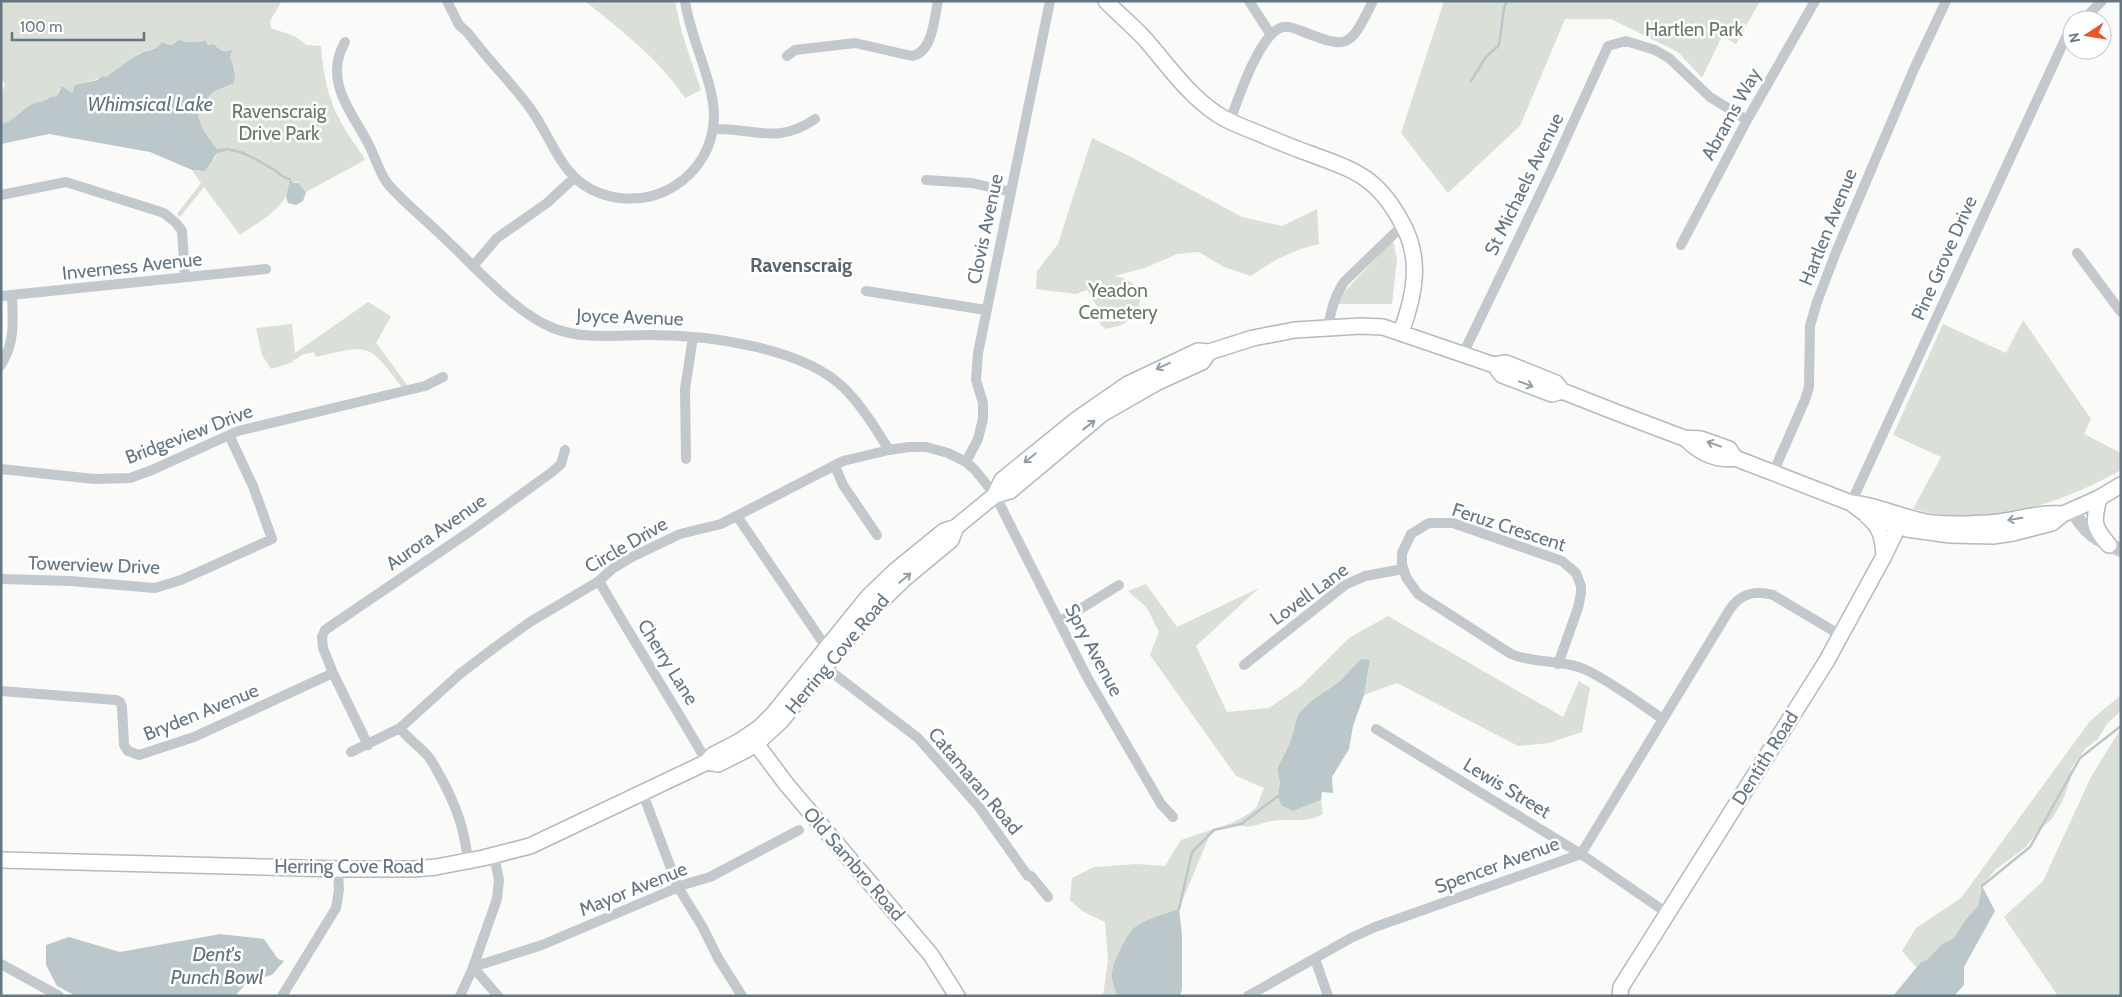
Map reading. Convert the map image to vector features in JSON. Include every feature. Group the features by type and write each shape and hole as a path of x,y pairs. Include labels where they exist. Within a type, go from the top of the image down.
{"main road":[{"path":"1106,1 1143,38 1189,92 1218,115 1360,173 1387,198 1403,224 1414,252 1415,274 1412,299 1401,332"},
{"name":"Herring Cove Road","path":"820,664 826,646 878,586 944,531 956,527 995,494 1010,490 1102,414 1158,382 1202,362 1208,352 1253,338 1296,330 1361,326 1383,327 1494,365 1506,363 1556,383 1562,392 1688,440 1697,450 1724,460 1735,458 1851,503 1867,515 1901,521 1968,523 1997,522 2048,513 2068,512"},
{"name":"Herring Cove Road","path":"1851,503 1870,504 1924,532 1966,536 1993,536 2028,530 2052,523 2068,512 2099,498 2121,485"},
{"path":"2099,498 2094,522 2099,534 2115,548"},
{"path":"1867,515 1874,521 1882,534 1884,556"},
{"name":"Dentith Road","path":"1620,996 1621,987 1842,636 1901,521"},
{"name":"Herring Cove Road","path":"1,860 338,869 414,869 468,861 530,846 707,762 718,764 781,721 820,664 904,579 951,540 956,527"},
{"path":"1884,556 1906,539 1924,532"},
{"name":"Old Sambro Road","path":"753,739 787,785 931,955 957,996"}],"street":[{"path":"447,1 459,25 468,33 529,107 561,162 574,178 591,190 616,197 635,199 658,195 681,182 696,168 707,149 713,129 714,107 685,1"},
{"path":"787,56 795,50 855,44 912,56 922,53 928,45 938,1"},
{"name":"Clovis Avenue","path":"966,462 978,439 983,419 983,403 979,394 976,368 986,310 1050,1"},
{"path":"1249,1 1271,35"},
{"path":"1230,121 1251,66 1271,35 1279,29 1288,27 1329,42 1344,42 1358,32 1373,1"},
{"name":"Abrams Way","path":"1681,245 1747,120 1815,1"},
{"name":"Hartlen Avenue","path":"1773,473 1805,400 1808,387 1810,326 1817,302 1836,252 1914,69 1946,1"},
{"path":"2093,10 2102,1"},
{"name":"St Michaels Avenue","path":"1463,354 1552,169 1608,46 1626,41 1655,50 1669,58 1710,97 1747,120"},
{"name":"Joyce Avenue","path":"345,42 339,53 338,62 341,94 347,110 368,143 386,182 504,294 530,316 552,328 585,335 693,337 754,346 783,354 817,369 837,382 854,399 888,450"},
{"name":"Pine Grove Drive","path":"1851,503 2062,46"},
{"path":"713,129 728,128 766,134 780,134 797,129 815,119"},
{"path":"474,265 497,238 547,203 574,178"},
{"path":"926,180 972,183 1011,192"},
{"path":"1,194 66,182 164,213 182,231 185,277"},
{"path":"1328,328 1337,293 1344,282 1403,224"},
{"path":"2077,253 2121,312"},
{"name":"Inverness Avenue","path":"1,296 12,297 266,269"},
{"path":"866,291 986,310"},
{"path":"1,365 10,348 13,335 12,297"},
{"path":"686,459 685,389 693,337"},
{"name":"Bridgeview Drive","path":"1,469 94,479 130,478 238,431 425,386 444,377"},
{"name":"Towerview Drive","path":"1,579 70,581 155,588 181,580 272,539 253,486 229,435"},
{"name":"Circle Drive","path":"351,752 400,728 461,673 494,648 530,622 599,581 612,569 632,557 680,534 721,524 842,462 909,446 926,448 948,453 966,462 995,494"},
{"name":"Aurora Avenue","path":"333,673 323,648 322,637 325,630 331,624 472,530 552,472 561,464 565,450"},
{"path":"835,466 843,485 877,535"},
{"name":"Spry Avenue","path":"995,494 1087,678 1160,804 1172,817"},
{"path":"2068,512 2094,537 2115,548"},
{"path":"737,516 826,646"},
{"name":"Feruz Crescent","path":"1403,569 1403,549 1411,534 1426,524 1446,522 1546,554 1567,564 1578,576 1581,593 1578,608 1558,664"},
{"path":"1403,569 1410,584 1418,594 1503,650 1528,659 1583,669 1663,719"},
{"name":"Lovell Lane","path":"1244,665 1345,585 1365,576 1403,569"},
{"name":"Cherry Lane","path":"599,581 633,641 674,703 707,762"},
{"path":"1059,622 1119,585"},
{"name":"Spencer Avenue","path":"1248,996 1351,938 1375,927 1581,854 1732,606 1743,596 1760,591 1773,595 1842,636"},
{"name":"Catamaran Road","path":"820,664 918,738 978,807 1028,876 1031,876 1048,897"},
{"path":"333,673 368,745"},
{"name":"Bryden Avenue","path":"1,691 119,701 122,707 124,745 132,753 139,755 163,749 194,737 333,673"},
{"path":"400,728 409,740 425,752 430,759 455,805 468,861"},
{"name":"Lewis Street","path":"1376,728 1581,854 1667,913"},
{"path":"643,794 678,887 742,996"},
{"name":"Mayor Avenue","path":"473,967 542,945 678,887 710,877 799,830"},
{"path":"460,996 473,967 498,896 499,880 494,855"},
{"path":"282,996 336,908 339,890 338,869"},
{"path":"1315,959 1328,996"},
{"path":"1,964 59,996"},
{"path":"473,967 498,996"}],"green space":[{"name":"Ravenscraig Drive Park","path":"1,1 282,1 270,21 271,28 294,36 307,45 321,46 325,76 333,105 345,129 365,160 306,192 297,182 293,183 290,179 289,189 280,205 240,235 204,187 180,217 177,214 201,183 192,170 199,171 215,158 217,153 229,149 217,149 200,123 198,105 213,92 232,85 235,69 230,59 230,50 222,51 213,44 208,45 206,41 174,42 170,45 163,42 155,48 139,53 107,77 102,76 81,84 72,93 60,88 57,96 28,106 10,120 1,124 1,91 5,83 1,80"},
{"path":"585,1 675,1 682,33 701,90 685,98 651,58 626,34"},
{"name":"Hartlen Park","path":"1444,1 1760,1 1736,44 1722,36 1702,78 1678,52 1611,19 1565,19 1520,126 1448,193 1401,133"},
{"name":"Yeadon Cemetery","path":"1092,138 1242,217 1282,226 1317,209 1319,244 1284,256 1251,276 1224,267 1199,252 1177,254 1145,268 1114,276 1124,278 1132,283 1137,288 1140,300 1136,312 1131,318 1123,324 1106,329 1100,324 1100,311 1087,290 1076,294 1036,289 1037,271 1058,244"},
{"path":"1393,240 1397,259 1392,304 1333,304"},
{"path":"368,302 391,316 376,343 408,386 402,387 374,355 358,349 316,357 314,352 302,355 295,360 293,359 293,362 271,369 262,355 256,328 292,324 295,353"},
{"path":"2023,320 2091,419 2084,434 2121,453 2121,470 2072,494 2021,510 1994,515 1967,516 1940,515 1913,509 1941,457 1893,435 1943,324 2006,353"},
{"path":"1146,584 1177,627 1259,588 1196,646 1227,712 1269,708 1301,686 1349,638 1388,616 1563,717 1579,681 1590,688 1582,732 1549,743 1518,746 1397,683 1364,695 1370,661 1361,659 1339,682 1298,714 1290,743 1277,769 1280,782 1278,796 1293,811 1321,800 1323,814 1304,820 1278,820 1250,826 1237,824 1211,832 1179,909 1151,919 1132,930 1120,948 1114,963 1112,979 1117,996 1103,996 1108,959 1105,922 1082,911 1070,900 1072,878 1094,867 1137,864 1165,866 1181,840 1232,823 1256,808 1264,788 1236,776 1150,655 1159,632 1147,608 1128,591"},
{"path":"2121,695 2121,711 2107,724 2098,739 2086,748 2071,768 2071,777 2064,798 2052,819 2038,831 2026,847 1995,870 1982,886 1978,906 1966,919 1954,938 1942,944 1927,960 1916,967 1902,951 1916,928 1961,898 2090,721"},
{"path":"2121,728 2121,996 2058,996 2004,917 2043,881 2091,777"}],"water":[{"name":"Whimsical Lake","path":"180,40 186,42 206,41 208,45 213,44 222,51 232,50 230,57 235,74 233,84 213,92 198,108 201,125 217,149 228,148 230,150 217,153 205,171 192,170 150,152 49,134 1,144 1,124 10,120 32,104 57,96 62,86 72,93 75,85 97,80 102,76 107,77 132,58 157,47 162,42 170,45"},
{"path":"290,179 293,183 298,183 306,192 303,201 296,205 288,203 286,198"},
{"path":"1361,659 1370,660 1364,695 1353,726 1349,749 1332,777 1333,793 1322,792 1321,800 1293,811 1281,805 1278,796 1280,782 1277,769 1290,743 1298,714 1313,700 1339,682"},
{"path":"1982,886 1995,911 1964,967 1964,985 1954,996 1893,996 1921,962 1927,960 1942,944 1954,938 1966,919 1978,906"},
{"path":"1179,909 1182,935 1182,989 1180,996 1117,996 1112,973 1114,963 1128,935 1135,927 1145,921"},
{"name":"Dent's Punch Bowl","path":"220,934 264,939 278,959 284,961 272,975 248,981 235,996 76,996 57,986 46,965 46,945 69,937 120,952"}],"waterway":[{"path":"1471,81 1486,57 1499,45 1504,8 1507,1"},
{"path":"230,150 252,157 290,179"},
{"path":"1982,886 2030,847 2080,758 2121,726"},
{"path":"1179,909 1192,852 1214,830 1241,824 1278,796"}],"district":[{"name":"Ravenscraig","path":"801,265"}]}
